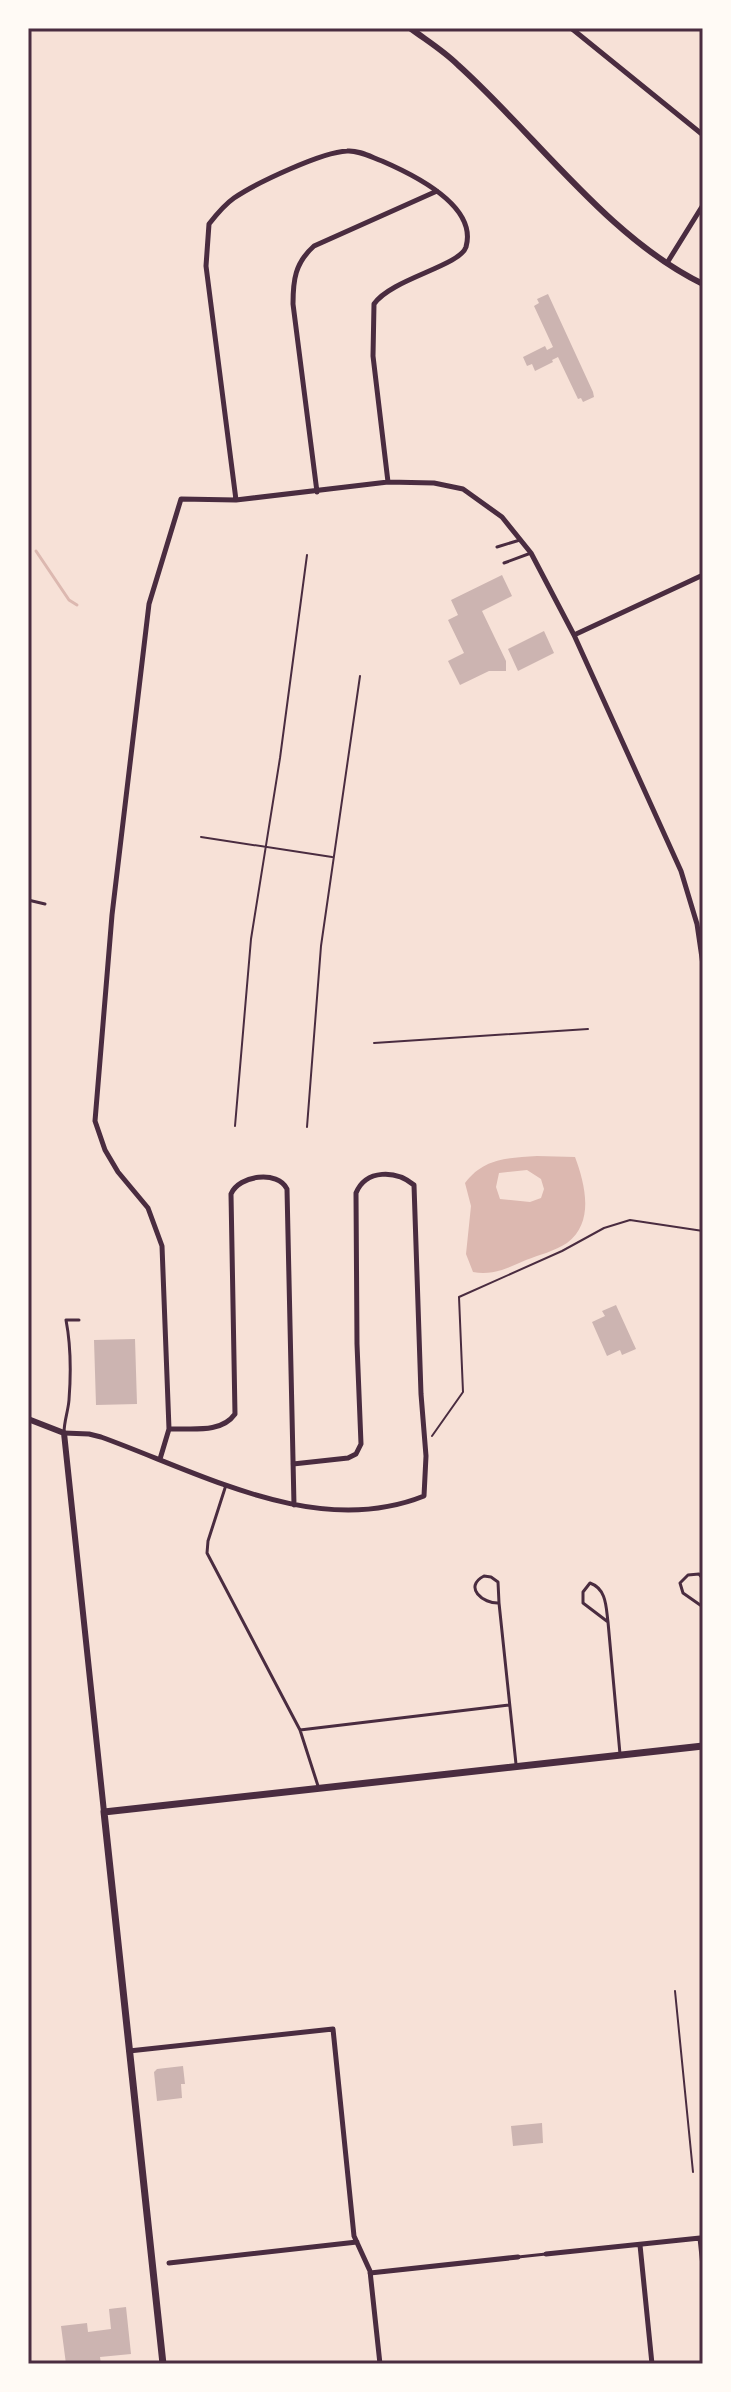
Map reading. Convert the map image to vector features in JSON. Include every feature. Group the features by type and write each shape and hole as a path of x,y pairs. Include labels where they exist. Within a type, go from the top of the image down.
{"main road":[{"path":"163,2364 104,1812 703,1746"}],"street":[{"path":"410,28 457,63 624,231 667,263 703,284"},
{"path":"571,28 703,135"},
{"path":"236,500 206,266 209,224 238,196 295,168 344,151 355,150 399,169 437,191 453,205 466,231 466,246 458,257 387,290 374,304 373,356 388,482"},
{"path":"317,492 293,304 293,279 301,260 314,246 437,191"},
{"path":"667,263 703,205"},
{"path":"160,1459 169,1429 162,1246 148,1208 118,1172 105,1150 95,1121 112,915 149,604 181,499 236,500 388,482 434,483 463,489 502,517 531,553 574,635 681,871 697,924 703,965"},
{"path":"574,635 703,575"},
{"path":"28,1419 64,1433 89,1434 251,1495 294,1505 373,1510 424,1496 426,1456 414,1185 405,1178 395,1175 369,1176 360,1183 356,1193 361,1444 356,1454 348,1458 293,1464"},
{"path":"169,1429 218,1427 230,1421 235,1414 231,1194 234,1186 241,1182 276,1178 287,1189 294,1505"},
{"path":"64,1433 104,1812"},
{"path":"129,2051 333,2029 354,2236 370,2273 380,2364"},
{"path":"546,2254 700,2238 703,2266"},
{"path":"169,2263 357,2242"},
{"path":"640,2245 652,2364"},
{"path":"370,2273 518,2257"}],"lane":[{"path":"497,547 521,540"},
{"path":"504,563 531,553"},
{"path":"28,900 45,904"},
{"path":"64,1433 70,1343 66,1320 79,1320"},
{"path":"226,1485 207,1553 300,1730 319,1789"},
{"path":"703,1579 699,1574 688,1575 680,1583 683,1593 703,1607"},
{"path":"499,1603 482,1600 474,1586 477,1579 491,1577 498,1582 517,1767"},
{"path":"608,1622 583,1603 583,1592 590,1583 597,1586 605,1598 608,1622 620,1756"},
{"path":"300,1730 509,1705"},
{"path":"518,2257 546,2254"}],"path":[{"path":"235,1126 251,939 280,758 307,555"},
{"path":"307,1127 321,946 360,676"},
{"path":"201,837 333,858"},
{"path":"374,1043 588,1029"},
{"path":"431,1437 463,1392 459,1297 562,1251 604,1228 630,1220 703,1231"},
{"path":"675,1991 693,2172"}],"shaded area":[{"path":"537,1156 575,1157 585,1202 576,1234 557,1248 500,1270 473,1272 466,1254 471,1206 465,1183 488,1164","holes":["527,1170 541,1179 544,1189 541,1198 530,1202 500,1199 496,1187 499,1173"]}],"building":[{"path":"548,294 593,392 594,397 583,402 581,398 578,399 558,357 535,371 532,364 527,366 523,357 545,346 547,350 553,347 534,306 539,303 537,299"},
{"path":"502,575 512,596 482,611 506,661 506,671 489,671 460,685 448,661 464,653 448,620 458,615 451,600"},
{"path":"544,631 554,653 518,671 508,649"},
{"path":"616,1305 636,1349 622,1355 620,1350 607,1356 592,1322 605,1316 602,1311"},
{"path":"135,1339 137,1404 96,1405 94,1340"},
{"path":"183,2066 185,2084 181,2084 182,2098 157,2101 154,2072"},
{"path":"542,2123 543,2143 513,2146 511,2126"},
{"path":"126,2307 131,2354 100,2357 101,2364 66,2364 61,2326 87,2323 88,2332 111,2329 109,2309"}],"waterway":[{"path":"36,551 69,600 77,605"}]}
